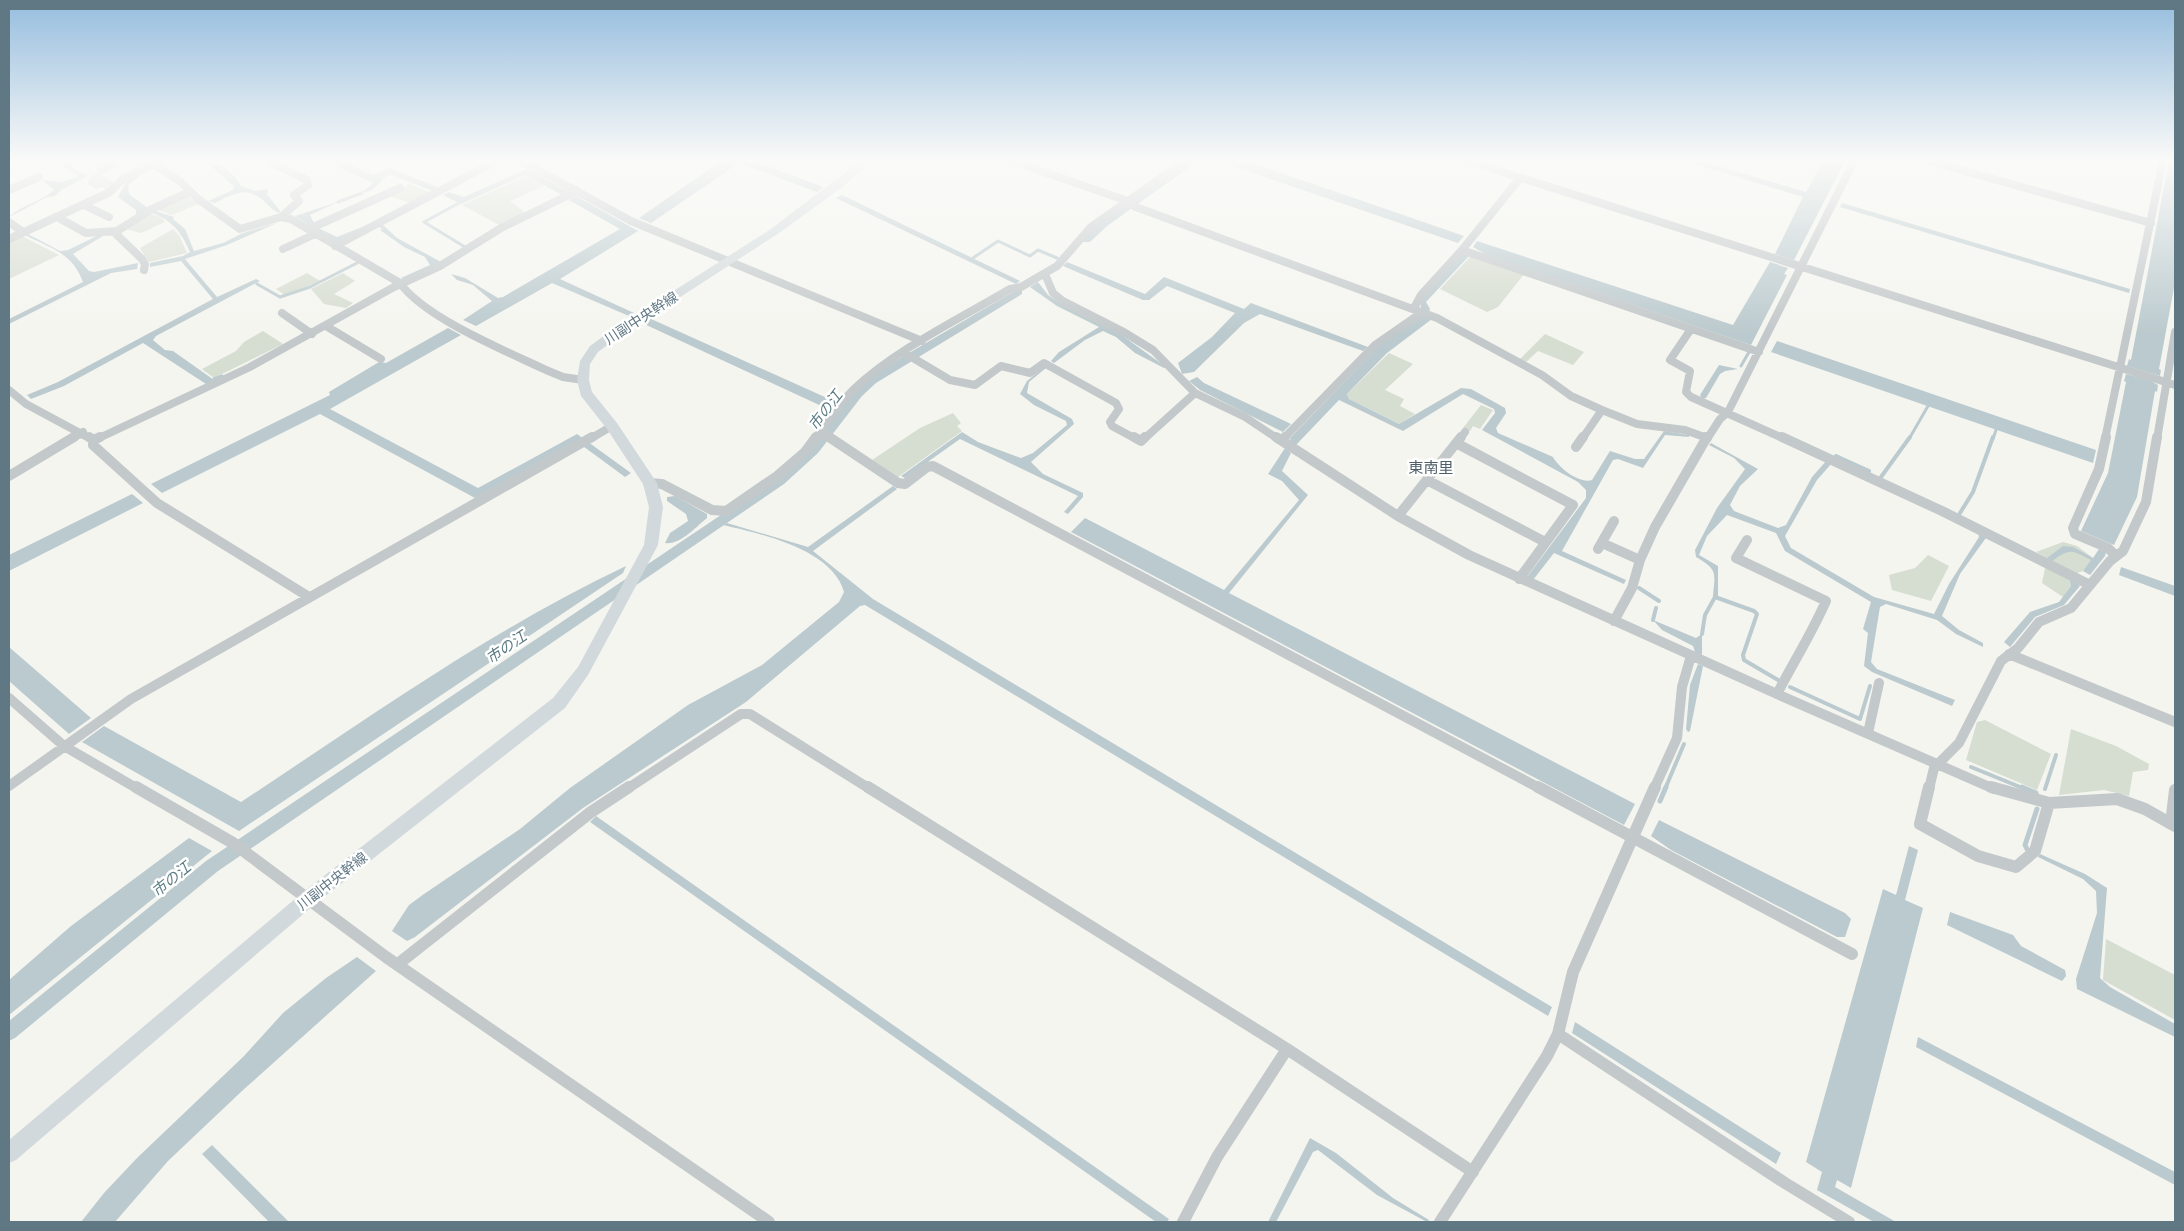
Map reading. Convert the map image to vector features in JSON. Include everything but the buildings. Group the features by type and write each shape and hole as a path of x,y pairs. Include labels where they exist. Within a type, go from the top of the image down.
{"street":[{"path":"9,239 54,218"},
{"path":"60,218 86,233 117,230 137,218"},
{"path":"225,218 240,229 253,227 278,218"},
{"path":"287,218 299,222 335,246 400,284 404,292 449,323 562,377 583,380 586,393 612,426 650,483 662,484 712,510 726,511 777,476 826,434 851,392 904,352 922,341 1010,289 1021,286 1045,274 1072,250 1091,227 1103,218"},
{"path":"283,249 312,231 317,225 332,218"},
{"path":"335,246 387,218"},
{"path":"94,440 250,367 400,284 428,273 501,228 521,218"},
{"path":"626,218 922,341"},
{"name":"川副中央幹線","path":"583,380 584,364 594,349 792,218"},
{"path":"1167,218 1437,318 1542,375 1571,396 1602,410 1637,424 1686,430 1707,438"},
{"path":"1282,440 1375,344 1418,310 1421,295 1487,218"},
{"path":"1648,218 2171,384"},
{"path":"1614,621 1632,588 1640,560 1655,527 1707,438 1720,419 1728,412 1826,218"},
{"path":"2135,218 2151,223"},
{"path":"2116,556 2108,548 2075,534 2073,528 2099,469 2152,218"},
{"path":"9,222 23,232"},
{"path":"117,230 116,234 128,247 136,251 145,264 144,270"},
{"path":"1462,250 1759,352"},
{"path":"1045,274 1054,293 1063,301 1122,331 1153,350 1195,393 1245,416 1426,533 1519,579 1995,789 2050,803 2117,799 2145,809 2173,825 2175,790"},
{"path":"282,313 312,334"},
{"path":"326,326 381,359"},
{"path":"1691,329 1670,360 1690,371 1686,392 1691,397 1958,516 2090,585"},
{"path":"2050,803 2035,851 2016,867 1996,864 1949,841 1920,824 1934,768 1959,743 2001,661 2018,648 2039,622 2072,608 2090,585 2116,556 2123,551 2146,502 2171,384 2175,332"},
{"path":"904,352 950,380 975,385 1001,366 1030,373 1044,363 1116,403 1119,410 1110,422 1112,426 1141,441 1195,393"},
{"path":"9,390 26,404 83,432 94,440"},
{"path":"1576,447 1602,410"},
{"path":"9,786 131,699 612,426"},
{"path":"9,476 83,432"},
{"path":"1398,516 1465,432"},
{"path":"826,434 898,483 906,484 928,467 933,466 1632,839 1852,954"},
{"path":"94,440 93,445 157,503 309,597"},
{"path":"1456,443 1573,504 1519,579"},
{"path":"1427,480 1546,542"},
{"name":"川副中央幹線","path":"9,1153 308,899 559,703 583,671 652,545 656,507 650,483"},
{"path":"1614,521 1600,546 1640,560"},
{"path":"1747,540 1736,558 1826,601 1818,622 1798,652 1777,694"},
{"path":"2009,654 2175,722"},
{"path":"1440,1222 1547,1056 1558,1034 1573,972 1677,738 1682,687 1691,656"},
{"path":"1868,733 1879,683"},
{"path":"9,698 64,746 238,847 398,964 769,1222"},
{"path":"398,964 591,812 741,714 750,714 1287,1049 1473,1172"},
{"path":"1558,1034 1785,1183 1850,1222"},
{"path":"1183,1222 1216,1157 1287,1049"}],"shaded area":[{"path":"142,218 162,218 165,222 141,233 126,229"},
{"path":"487,218 517,218 501,226"},
{"path":"173,229 179,235 187,253 149,262 140,248"},
{"path":"22,236 59,255 9,279 9,242"},
{"path":"1472,255 1525,273 1498,307 1487,312 1440,289"},
{"path":"307,273 320,281 285,295 276,289"},
{"path":"343,273 355,281 334,294 353,303 346,308 324,304 311,289"},
{"path":"263,331 283,344 214,378 202,369 236,351 244,342"},
{"path":"1545,334 1584,352 1573,365 1538,351 1526,362 1520,359"},
{"path":"1389,353 1413,364 1385,390 1404,399 1400,406 1415,414 1399,424 1349,399 1347,394"},
{"path":"1481,405 1493,410 1480,429 1473,426 1470,431 1463,428"},
{"path":"953,413 961,423 957,426 962,431 898,477 872,460 920,428"},
{"path":"2063,542 2077,546 2093,558 2083,571 2069,576 2071,586 2063,597 2042,583 2047,558 2036,552"},
{"path":"1928,555 1949,566 1931,601 1892,590 1889,575 1915,568"},
{"path":"1985,720 2051,754 2037,790 1966,760 1977,722"},
{"path":"2071,729 2116,746 2149,764 2148,770 2133,772 2129,796 2104,790 2059,795"},
{"path":"2106,939 2175,975 2175,1020 2103,980"}],"water":[{"path":"163,218 173,218 185,229 194,251 223,243 243,233 277,223 227,245 185,259 217,297 256,279 260,281 156,336 153,340 165,350 173,351 214,380 206,384 143,343 64,386 31,399 27,395 58,382 213,299 181,261 150,267 150,263 183,256 190,252 178,231"},
{"path":"299,218 312,218 316,227 337,237 377,221 340,241 334,241"},
{"path":"601,218 616,218 638,231 560,279 634,313 629,316 552,283 476,326 463,320 492,301 473,285 457,280 451,274 465,278 498,298 503,297 620,229"},
{"path":"640,218 658,218 651,223"},
{"path":"879,218 891,218 1020,281 1016,284"},
{"path":"1386,218 1413,218 1464,236 1458,243"},
{"path":"1792,218 1815,218 1794,260 1775,254"},
{"path":"1878,218 1894,218 2130,289 2129,293"},
{"path":"2158,218 2175,218 2175,282 2159,369 2161,370 2160,376 2127,366 2129,359 2131,360"},
{"path":"383,225 397,238 441,262 403,279 401,278 430,265 425,257 404,247 380,230 382,229 379,227"},
{"path":"103,233 108,233 73,254 89,271 94,272 138,263 137,269 111,273 9,324 9,319 83,282 73,264 60,252 25,235 28,234 60,251 68,250"},
{"path":"1477,241 1733,325 1770,262 1788,268 1784,274 1787,275 1751,345 1487,255 1473,247"},
{"path":"1463,254 1470,255 1426,302 1430,309 1428,313 1421,308 1420,301"},
{"path":"1067,262 1145,294 1164,277 1244,309 1251,303 1368,347 1363,351 1260,314 1244,323 1194,372 1182,374 1178,363 1212,337 1235,313 1167,286 1149,300 1143,300 1063,266"},
{"path":"1038,282 1048,295 1065,306 1120,334 1166,367 1164,368 1135,353 1116,337 1103,331 1085,340 1054,363 1051,361 1059,352 1099,327 1057,306 1030,287"},
{"path":"1423,316 1432,319 1387,353 1347,394 1349,399 1399,424 1461,388 1471,389 1505,408 1506,413 1496,428 1498,433 1553,457 1570,474 1587,481 1592,480 1610,451 1635,459 1644,459 1664,431 1689,435 1689,437 1665,435 1643,468 1618,459 1613,460 1562,551 1626,580 1624,584 1554,553 1533,580 1527,577 1586,498 1586,490 1578,482 1482,430 1495,413 1494,409 1463,394 1403,431 1339,400 1296,445 1291,443 1290,438 1379,346"},
{"path":"649,318 836,402 830,410 642,323"},
{"path":"448,328 461,335 330,409 478,488 577,434 631,473 625,477 576,441 475,498 320,414 162,493 151,484 330,395 329,392 379,362 386,363"},
{"path":"1777,341 2096,450 2093,463 1771,352"},
{"path":"1719,365 1738,369 1725,371 1720,374 1706,398 1702,399 1700,395"},
{"path":"1044,367 1046,368 1029,382 1027,393 1072,419 1074,424 1031,462 1043,474 1083,493 1083,497 1068,514 1064,512 1078,496 960,439 905,478 901,476 962,432 978,442 1021,458 1033,453 1067,425 1066,421 1034,405 1020,394 1027,381"},
{"path":"2126,374 2149,380 2158,385 2157,392 2155,391 2137,497 2114,545 2081,531 2108,473"},
{"path":"1197,377 1204,383 1291,424 1283,432 1200,390 1189,381"},
{"path":"1711,443 1758,469 1740,486 1730,505 1734,511 1778,528 1786,525 1812,477 1827,460 1832,463 1817,480 1785,536 1791,548 1874,597 1934,614 1949,584 1979,537 1978,530 1988,535 1960,574 1942,616 1959,630 1983,643 1983,647 1956,634 1937,620 1886,604 1880,607 1871,662 1877,669 1955,700 1952,706 1872,672 1864,666 1868,633 1863,629 1871,602 1785,551 1776,533 1727,515 1707,536 1699,555 1718,566 1718,597 1713,596 1714,572 1708,565 1696,557 1695,550 1717,508 1745,469 1734,458 1709,445"},
{"path":"1285,448 1291,453 1282,471 1308,495 1229,593 1635,804 1624,825 1071,532 1085,518 1224,590 1299,500 1282,481 1268,474"},
{"path":"893,486 897,489 813,551 873,599 1552,1007 1548,1016 865,605 860,606 746,702 583,808 415,937 407,941 392,931 409,905 520,829 570,788 688,705 762,665 839,602 844,592 837,577 810,554 775,539 723,525 727,523 808,547"},
{"path":"132,494 143,503 9,571 9,555"},
{"path":"675,496 707,514 707,518 682,539 665,543 670,533 688,521 686,514 667,501 667,497"},
{"path":"2063,546 2073,547 2093,558 2099,549 2106,552 2090,575 2083,571 2091,560 2075,552 2067,552 2052,561 2047,558"},
{"path":"626,566 623,573 239,831 82,742 104,726 241,802 477,647 575,591"},
{"path":"2121,567 2175,586 2175,596 2119,575"},
{"path":"2069,576 2080,586 2064,605 2035,617 2010,647 2004,642 2030,612 2059,602 2071,586"},
{"path":"1653,620 1696,638 1702,634 1702,655 1695,652 1693,646 1662,630"},
{"path":"9,647 91,718 69,734 9,681"},
{"path":"1698,664 1703,666 1690,731 1688,732 1686,729 1690,685"},
{"path":"596,816 1169,1219 1167,1222 1156,1222 590,822"},
{"path":"1659,820 1845,913 1851,919 1845,937 1837,937 1671,850 1651,836"},
{"path":"189,838 212,851 9,1015 9,980 71,926"},
{"path":"1909,846 1918,850 1905,900 1923,908 1851,1188 1837,1180 1835,1187 1896,1222 1874,1222 1817,1190 1822,1172 1806,1162 1883,889 1896,895"},
{"path":"2040,854 2085,874 2107,888 2100,978 2110,987 2175,1024 2175,1037 2077,989 2076,979 2097,913 2096,891 2083,879 2038,857"},
{"path":"1950,912 2013,935 2021,946 2065,970 2066,976 2062,981 1947,925"},
{"path":"357,957 376,971 242,1091 168,1161 115,1222 81,1222 104,1193 137,1158 244,1056 283,1013 326,978"},
{"path":"1575,1022 1781,1153 1776,1164 1572,1033"},
{"path":"1918,1037 2175,1172 2175,1185 1916,1047"},
{"path":"1310,1138 1336,1153 1393,1198 1429,1220 1427,1222 1377,1195 1318,1150 1313,1152 1276,1222 1268,1222"},
{"path":"212,1145 289,1222 269,1222 202,1154"}],"waterway":[{"path":"431,218 424,222 465,247"},
{"name":"市の江","path":"1086,240 1111,218"},
{"path":"973,258 998,241 1030,256 1038,250 1057,258"},
{"path":"257,284 280,297 310,287 357,263"},
{"name":"市の江","path":"9,1032 212,866 780,481 814,450 858,393 872,380 1018,292"},
{"path":"1741,366 1749,352"},
{"path":"214,379 222,376"},
{"path":"1909,439 1928,406"},
{"path":"1993,439 1996,430"},
{"path":"1881,477 1910,437"},
{"path":"1960,513 1973,492 1993,437"},
{"path":"1836,456 1869,471"},
{"path":"1639,588 1659,601"},
{"path":"1702,634 1705,615 1715,597 1754,611 1757,614 1743,655 1744,660 1778,680"},
{"path":"1653,620 1656,608"},
{"path":"1790,687 1860,719 1870,686"},
{"path":"1665,789 1684,744"},
{"path":"2045,789 2056,755"},
{"path":"1971,767 2025,789"},
{"path":"1660,801 1666,787"},
{"path":"2022,787 2036,793"},
{"path":"2027,849 2025,845 2037,809"}],"district":[{"name":"東南里","path":"1431,467"}]}
